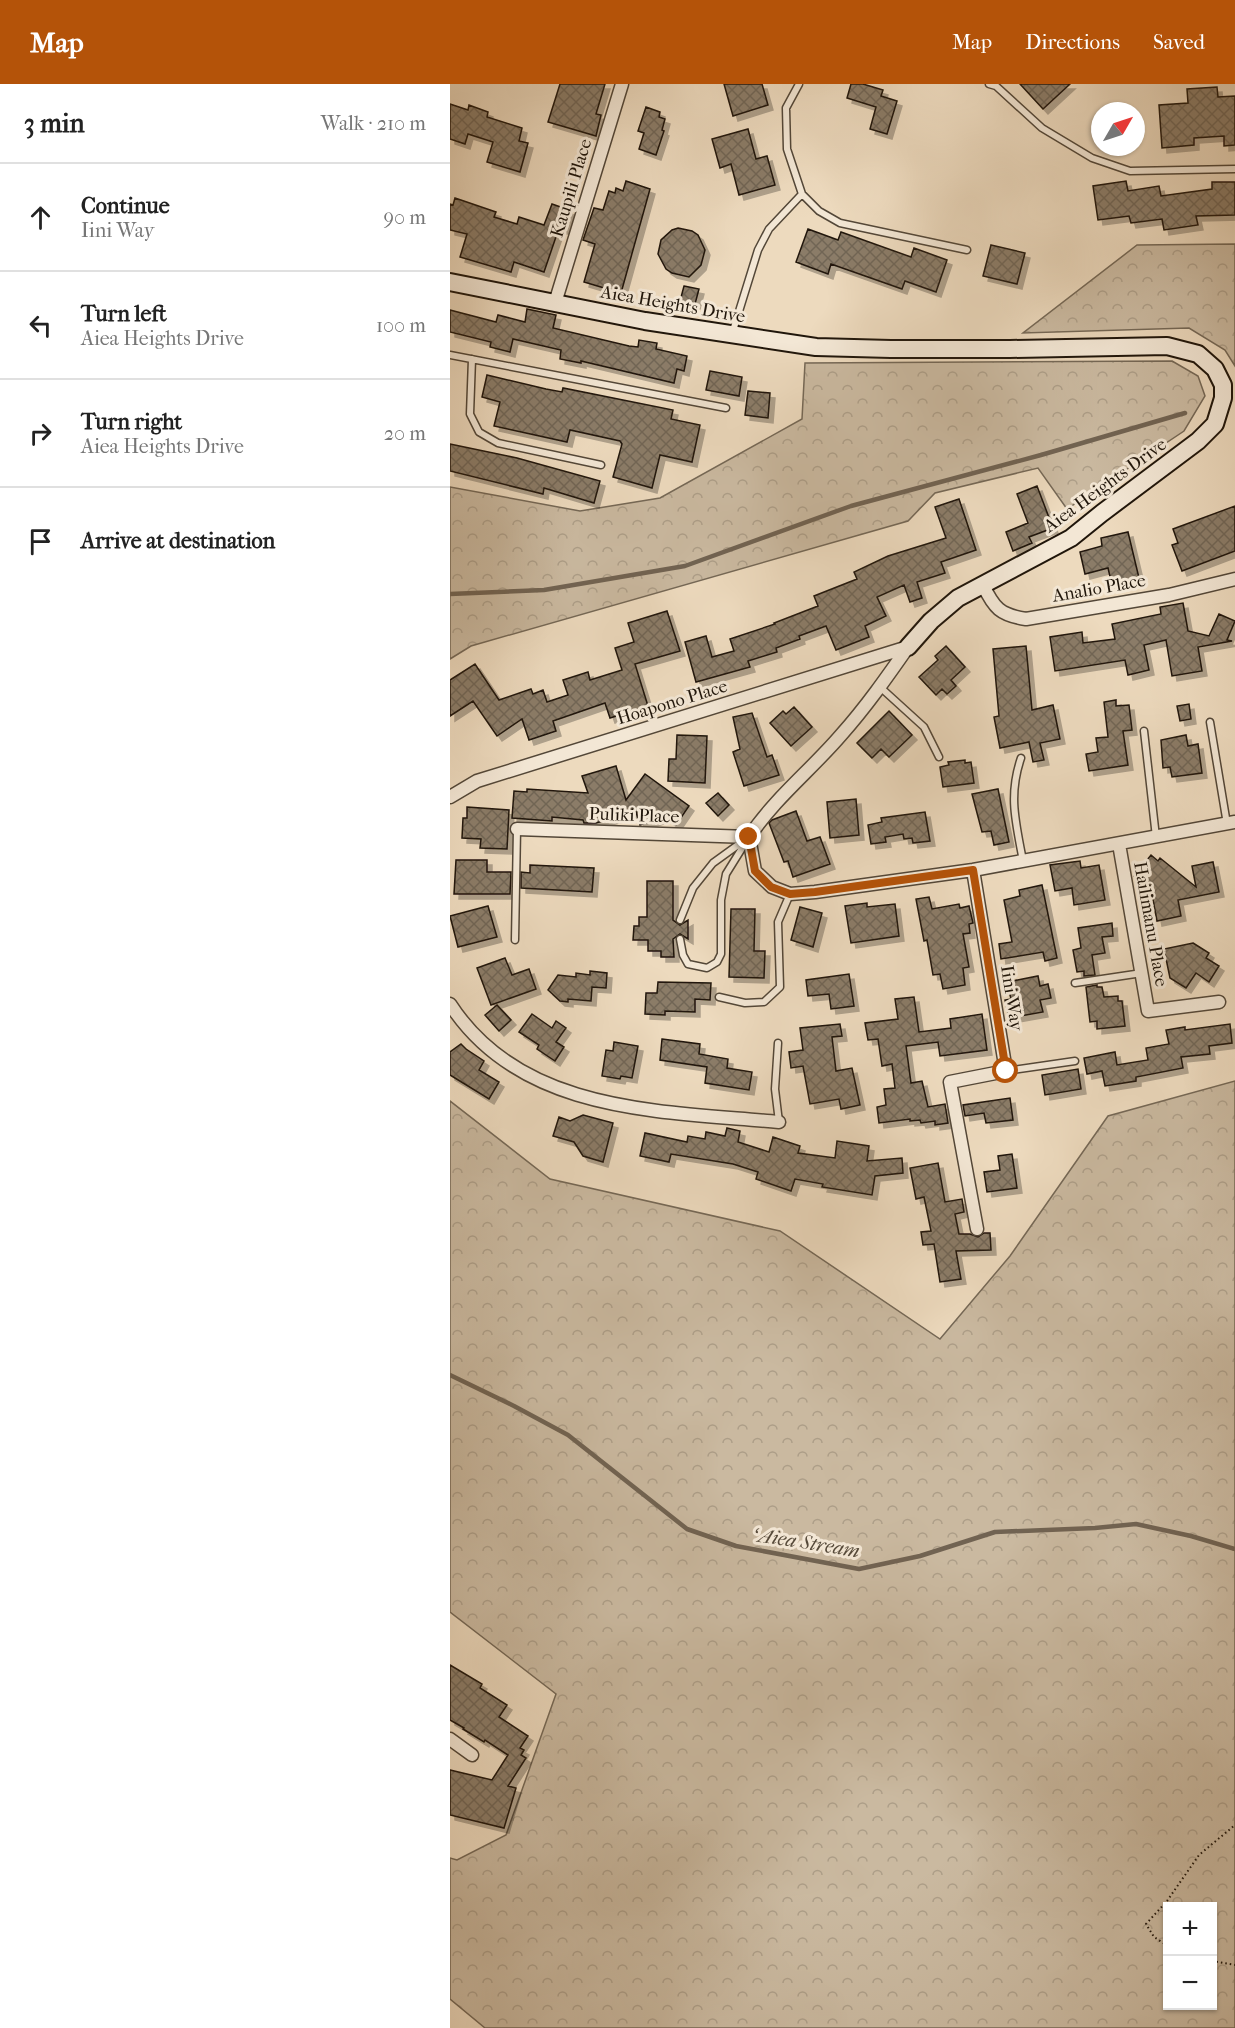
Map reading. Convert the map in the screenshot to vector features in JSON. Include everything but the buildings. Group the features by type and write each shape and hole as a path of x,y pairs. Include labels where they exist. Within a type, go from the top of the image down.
{"street":[{"name":"Kaupili Place","path":"555,303 622,84"},
{"name":"Aiea Heights Drive","path":"450,282 645,321 816,346 891,349 1167,346 1198,354 1215,369 1223,385 1223,398 1215,424 1198,441 1071,538 958,598 931,621 908,647 840,737 761,818 749,837"},
{"name":"Analio Place","path":"983,585 991,602 1007,616 1026,619 1169,595 1235,579"},
{"name":"Hoapono Place","path":"450,797 477,781 908,647"},
{"path":"749,837 755,871 771,887 790,894 973,870 1231,823"},
{"name":"Puliki Place","path":"518,829 749,837"},
{"name":"Hailimanu Place","path":"1119,844 1148,1011 1219,1002"},
{"name":"Iini Way","path":"973,870 1006,1071"},
{"path":"450,1004 462,1022 489,1050 521,1072 555,1089 586,1098 656,1110 779,1122"},
{"path":"977,1229 950,1082 1006,1071"},
{"path":"450,1739 472,1755"}],"lane":[{"path":"799,84 786,108 787,149 802,194 819,211 840,223 967,250"},
{"path":"989,84 996,86 1042,128 1092,158 1130,171 1235,169"},
{"path":"732,334 758,250 769,229 802,194"},
{"path":"450,355 726,408"},
{"path":"472,359 470,414 479,432 498,443 601,465"},
{"path":"880,687 924,727 939,757"},
{"path":"1210,722 1231,823"},
{"path":"1144,731 1156,837"},
{"path":"1021,759 1015,777 1013,805 1023,861"},
{"path":"515,940 518,829"},
{"path":"680,920 693,888 713,863 749,837"},
{"path":"680,939 683,955 688,964 707,968 717,962 722,954 721,900 726,874 749,837"},
{"path":"719,997 745,1003 764,1002 780,987 778,922 790,894"},
{"path":"1075,983 1142,973"},
{"path":"778,1043 775,1089 779,1122"},
{"path":"1006,1071 1075,1061"}],"path":[{"path":"1166,1902 1199,1855 1235,1825"},
{"path":"1163,1905 1146,1924 1155,1937 1163,1943"},
{"path":"1217,1962 1235,1965"}],"green space":[{"path":"1235,244 1235,366 1225,350 1189,328 1023,333 1137,245"},
{"path":"1172,361 1198,376 1205,396 1184,431 1067,509 1038,468 935,493 908,521 471,646 450,659 450,487 580,511 660,498 802,419 805,363"},
{"path":"1235,1081 1235,2028 485,2028 450,1999 450,1858 457,1860 506,1835 556,1694 450,1612 450,1101 550,1179 780,1231 940,1339 1010,1256 1108,1116"}],"waterway":[{"path":"450,594 544,590 685,566 851,506 1041,455 1185,413"},
{"name":"ʻAiea Stream","path":"450,1375 568,1435 687,1529 736,1546 859,1569 920,1556 995,1532 1136,1524 1191,1536 1235,1549"}],"route":[{"path":"749,837 755,871 771,887 790,894 973,870 1006,1071"}]}
